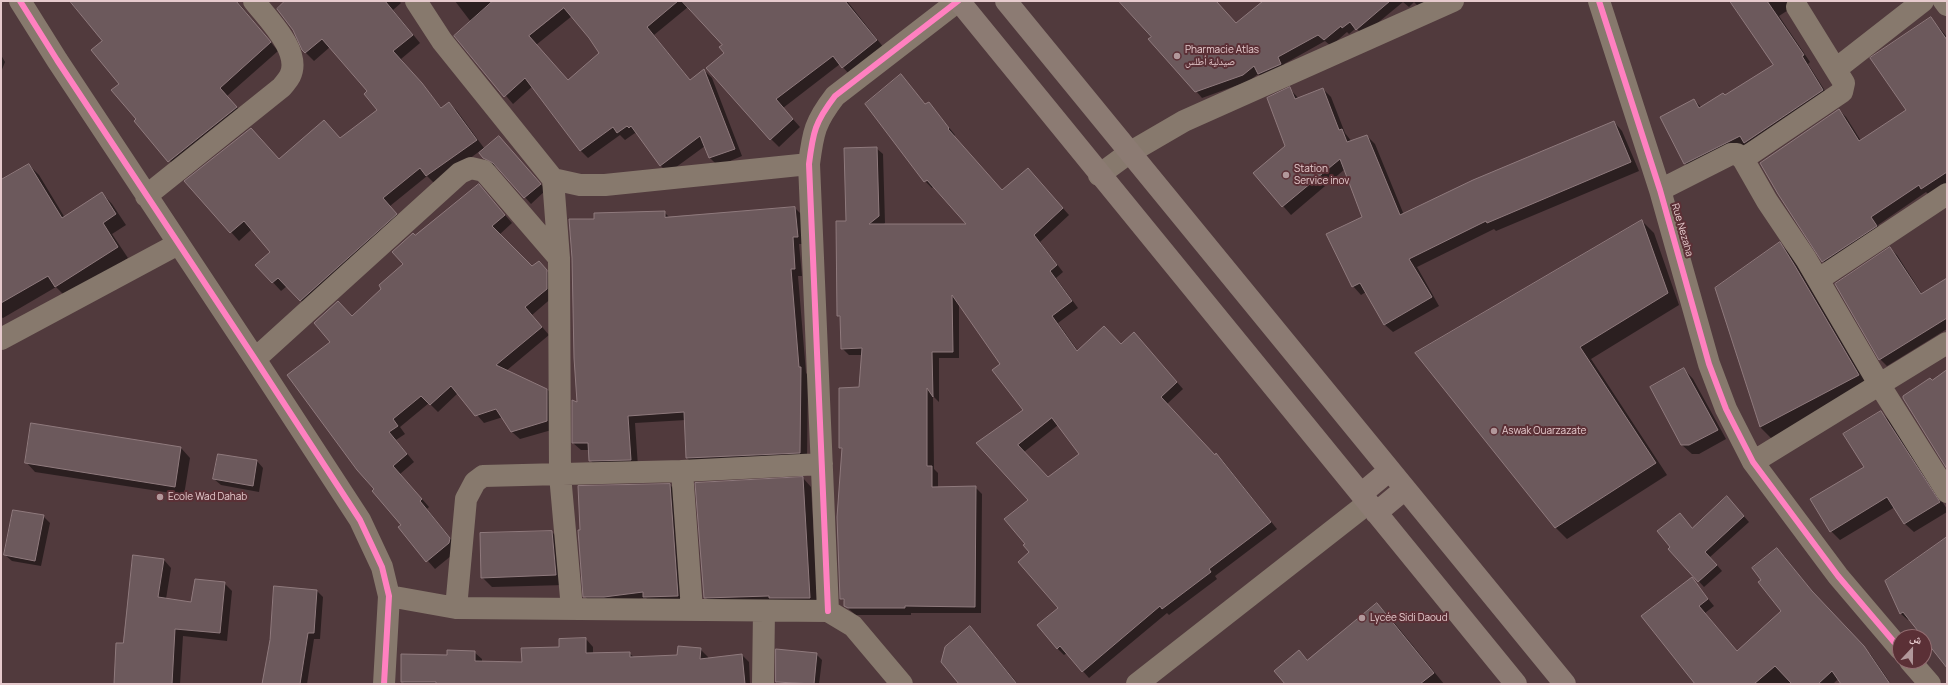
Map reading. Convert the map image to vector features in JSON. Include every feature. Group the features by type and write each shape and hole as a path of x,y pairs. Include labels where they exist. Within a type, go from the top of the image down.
{"main road":[{"path":"959,1 1099,175 1516,684"},
{"path":"1006,1 1565,684"},
{"path":"1368,503 1390,470"},
{"path":"1368,503 1405,489"}],"street":[{"path":"20,1 146,196 360,520 382,567 389,596 384,684"},
{"path":"146,196 282,87 290,76 293,62 288,46 254,1"},
{"path":"416,1 442,41 552,179 560,258 560,475 572,609"},
{"path":"828,611 809,164 814,130 835,96 959,1"},
{"path":"1099,175 1129,153 1184,121 1453,1"},
{"name":"Rue Nezaha","path":"1599,1 1660,190 1709,364 1726,409 1753,462 1838,576 1892,640"},
{"path":"1836,69 1924,1"},
{"path":"1944,1 1947,5"},
{"path":"1743,159 1842,92 1844,83 1801,3"},
{"path":"1660,190 1731,154 1737,154 1743,159 1767,201 1819,279 1879,384 1947,492"},
{"path":"552,179 580,185 605,185 809,164"},
{"path":"255,359 460,173 471,168 484,171 560,258"},
{"path":"1819,279 1947,194"},
{"path":"1,339 178,244"},
{"path":"1753,462 1947,343"},
{"path":"456,608 466,499 475,482 483,476 682,472 822,464"},
{"path":"682,472 692,610"},
{"path":"1137,684 1368,503"},
{"path":"389,596 456,608 828,611 853,626 902,684"},
{"path":"762,684 764,611"},
{"path":"1917,669 1930,684"}],"building":[{"path":"70,1 236,1 271,42 220,88 237,107 168,162 134,121 136,119 111,90 119,84 91,50 102,41"},
{"path":"285,1 385,1 413,35 393,51 422,83 441,108 449,102 477,140 426,176 420,168 383,198 397,214 300,301 278,278 272,283 255,265 270,252 244,221 230,233 184,181 251,128 279,159 324,120 340,138 377,110 364,94 367,91 322,39 305,53 302,50 293,30 277,9"},
{"path":"493,1 678,1 647,27 690,80 704,69 735,149 709,158 700,136 660,166 631,126 629,128 627,126 617,133 613,127 580,151 525,78 504,97 454,36","holes":["564,8 589,38 599,53 568,80 529,36"]},
{"path":"682,1 845,1 877,40 842,68 833,56 776,99 793,119 770,140 706,68 724,53 719,47 722,45"},
{"path":"1119,1 1216,1 1236,23 1263,1 1390,1 1356,30 1350,22 1342,28 1341,26 1324,40 1318,35 1278,57 1281,64 1258,74 1254,66 1243,75 1195,92 1148,39 1151,37"},
{"path":"1730,1 1767,1 1804,55 1802,56 1823,90 1744,143 1740,136 1684,164 1660,117 1694,99 1699,108 1723,93 1725,95 1773,65"},
{"path":"1931,17 1947,40 1947,172 1921,189 1919,185 1871,217 1877,226 1822,262 1760,163 1839,109 1859,141 1906,110 1870,58"},
{"path":"901,74 925,104 929,102 949,128 948,129 1002,190 1028,168 1063,208 1034,235 1057,265 1050,271 1072,301 1052,316 1077,351 1104,326 1121,344 1134,332 1177,382 1161,397 1215,455 1216,453 1271,522 1209,569 1211,572 1162,609 1160,606 1082,672 1060,646 1057,649 1037,625 1058,608 1018,562 1029,552 1023,545 1025,544 1004,519 1028,500 976,443 1023,410 992,370 1000,364 952,295 953,352 932,352 933,397 927,388 927,466 932,466 932,487 976,486 975,607 905,606 905,608 848,608 844,606 844,599 840,599 837,517 842,448 839,448 839,388 859,387 862,348 841,349 840,316 837,316 836,221 846,221 844,148 877,147 879,216 869,224 966,224 927,180 924,182 865,104","holes":["1052,418 1079,454 1048,477 1018,445"]},
{"path":"1290,87 1295,99 1323,88 1339,130 1342,129 1347,142 1367,135 1400,215 1473,180 1614,121 1631,162 1487,223 1486,221 1409,259 1432,297 1384,325 1360,283 1352,287 1326,234 1362,217 1340,159 1282,207 1253,173 1285,146 1267,98"},
{"path":"499,136 541,184 524,198 493,163 483,158 479,153"},
{"path":"29,164 62,218 102,192 116,214 103,223 118,247 55,287 48,276 1,303 1,180"},
{"path":"479,184 505,215 492,226 532,266 539,261 547,270 547,289 525,307 542,327 496,365 547,389 547,421 511,432 496,409 475,416 451,386 430,405 421,396 393,419 398,426 389,432 407,454 393,466 422,499 420,501 450,538 449,543 426,562 398,527 401,525 372,491 374,489 357,470 287,375 330,342 314,323 338,301 352,316 381,289 379,285 403,264 392,252 413,233 415,235"},
{"path":"795,207 798,237 793,237 795,269 791,269 799,367 801,367 800,453 686,458 684,412 628,416 631,460 589,461 588,443 572,443 572,400 577,402 574,358 572,258 569,219 594,219 594,213 665,211 665,217"},
{"path":"1642,220 1668,293 1580,347 1656,463 1555,528 1415,353"},
{"path":"1780,242 1859,375 1760,427 1715,288"},
{"path":"1890,247 1921,294 1947,278 1947,318 1879,360 1835,284"},
{"path":"1684,368 1718,430 1689,445 1681,445 1650,387"},
{"path":"1947,370 1947,469 1903,396 1930,378 1932,380"},
{"path":"1881,411 1940,502 1904,524 1887,497 1830,532 1810,499 1864,467 1843,434"},
{"path":"31,423 181,447 175,487 25,463"},
{"path":"218,454 257,460 253,486 213,479"},
{"path":"803,477 810,598 769,598 769,596 704,598 695,483"},
{"path":"670,484 678,596 643,597 643,592 604,597 583,597 578,530 580,530 578,486"},
{"path":"1727,496 1744,516 1705,552 1717,565 1698,582 1668,549 1670,547 1657,531 1680,513 1692,528"},
{"path":"13,510 44,515 35,561 4,555"},
{"path":"552,531 556,575 481,578 480,533"},
{"path":"1947,537 1947,668 1932,649 1932,629 1916,629 1903,612 1900,614 1885,581"},
{"path":"1777,548 1812,591 1864,646 1890,684 1841,684 1832,671 1818,684 1792,684 1775,666 1754,684 1695,684 1641,616 1692,577 1708,599 1699,606 1737,651 1781,611 1758,582 1761,580 1752,568"},
{"path":"133,555 164,559 158,597 191,602 195,579 225,582 220,633 175,629 172,684 114,684 116,643 123,643"},
{"path":"274,586 317,590 314,633 308,633 300,684 262,684 270,640"},
{"path":"1377,603 1434,673 1420,684 1285,684 1274,671 1299,650 1307,660"},
{"path":"970,626 1017,684 959,684 941,662 945,647"},
{"path":"586,638 586,653 630,652 630,657 677,655 678,646 701,648 700,659 742,654 745,684 436,684 436,682 401,682 401,654 447,655 447,650 475,651 475,661 522,662 521,648 559,647 559,639"},
{"path":"776,649 817,653 814,684 776,682"}],"cycle path":[{"path":"20,1 57,60 360,520 382,567 389,596 384,684"},
{"path":"828,611 809,164 812,144 819,121 835,96 958,1"},
{"path":"1599,1 1660,190 1709,364 1726,409 1753,462 1838,576 1892,640"}],"place":[{"name":"Pharmacie Atlas صيدلية أطلس","path":"1177,56"},
{"name":"Station Service inov","path":"1286,175"},
{"name":"Aswak Ouarzazate","path":"1494,431"},
{"name":"Ecole Wad Dahab","path":"160,497"},
{"name":"Lycée Sidi Daoud","path":"1362,618"}]}
